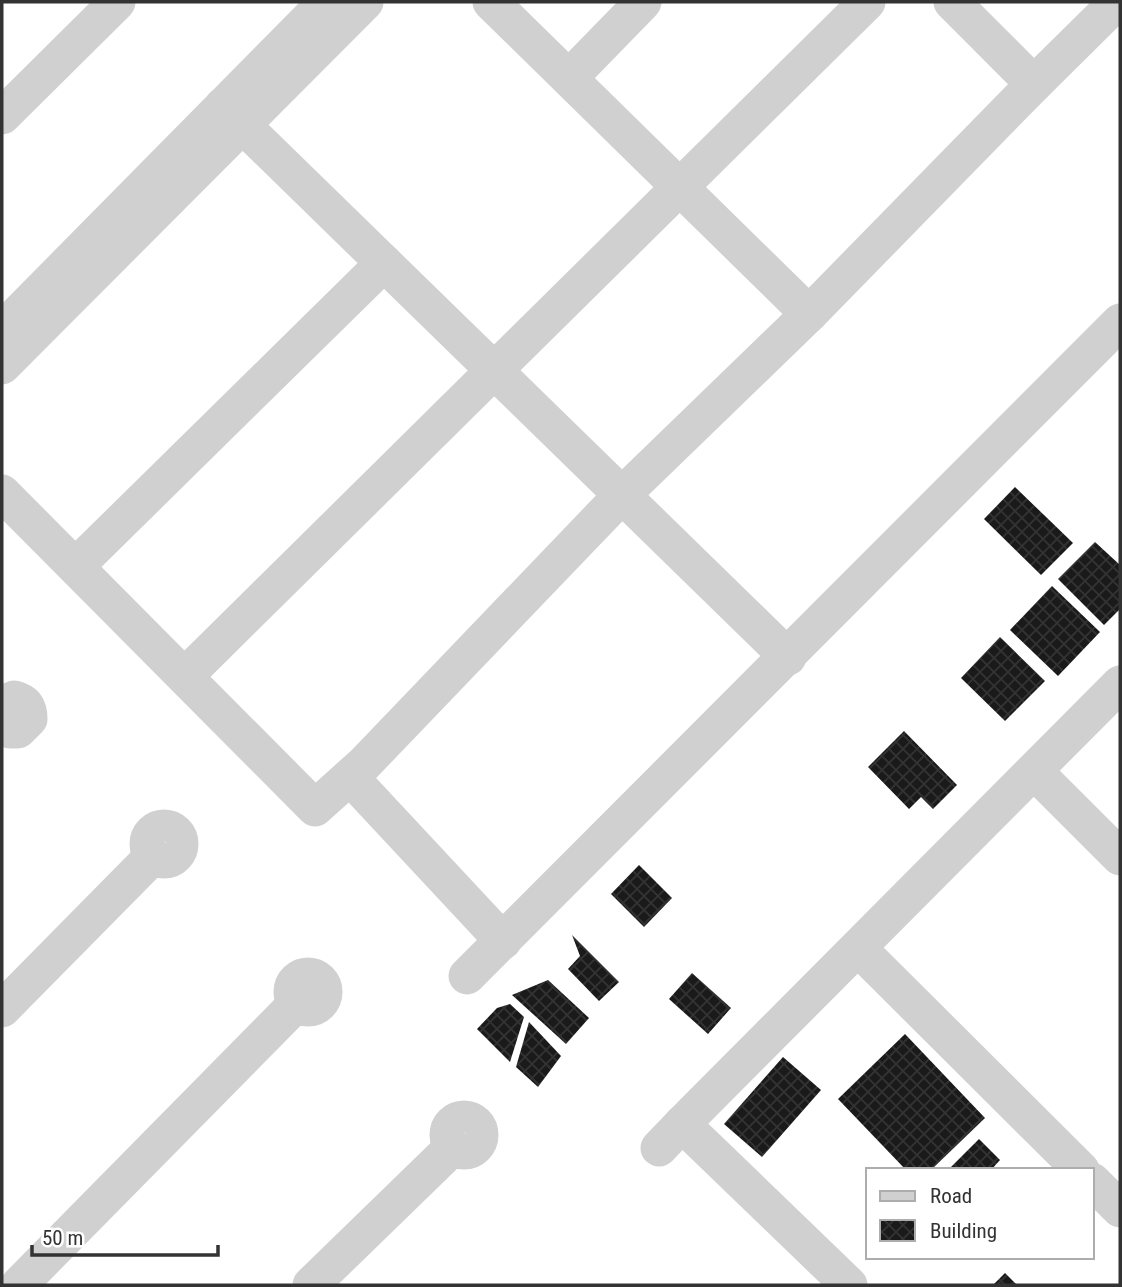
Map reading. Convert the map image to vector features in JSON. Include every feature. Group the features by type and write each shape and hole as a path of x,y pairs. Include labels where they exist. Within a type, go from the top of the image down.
{"street":[{"path":"2,116 117,2"},
{"path":"2,330 232,116 365,2"},
{"path":"491,2 809,314"},
{"path":"569,78 643,2"},
{"path":"185,676 867,2"},
{"path":"952,2 1034,84"},
{"path":"2,493 316,808 622,495 809,314 1116,2"},
{"path":"2,366 232,116 322,3"},
{"path":"232,116 788,657"},
{"path":"76,566 384,263"},
{"path":"467,976 1120,322"},
{"path":"849,1285 671,1136 1120,684"},
{"path":"1034,771 1120,858"},
{"path":"350,776 502,941"},
{"path":"2,1009 153,856"},
{"path":"858,948 1079,1168"},
{"path":"2,1274 18,1285 297,1003"},
{"path":"311,1285 453,1147"},
{"path":"1094,1183 1120,1209"}],"building":[{"path":"1015,487 1073,543 1041,575 984,519"},
{"path":"1095,542 1120,565 1120,609 1104,625 1058,579"},
{"path":"1052,586 1100,632 1058,676 1010,630"},
{"path":"1000,637 1045,681 1005,721 961,678"},
{"path":"904,731 957,785 933,809 921,797 909,809 868,767"},
{"path":"639,865 672,898 644,927 611,894"},
{"path":"572,935 619,982 599,1001 568,969 580,956"},
{"path":"692,973 731,1008 708,1034 669,999"},
{"path":"548,980 589,1018 566,1044 512,995"},
{"path":"510,1004 524,1017 510,1062 477,1029 497,1008"},
{"path":"529,1022 561,1056 538,1087 516,1067"},
{"path":"905,1034 985,1118 933,1168 904,1168 838,1099"},
{"path":"783,1057 821,1090 762,1157 724,1124"},
{"path":"979,1139 1000,1160 993,1168 950,1168"},
{"path":"1005,1273 1017,1285 993,1285"}]}
